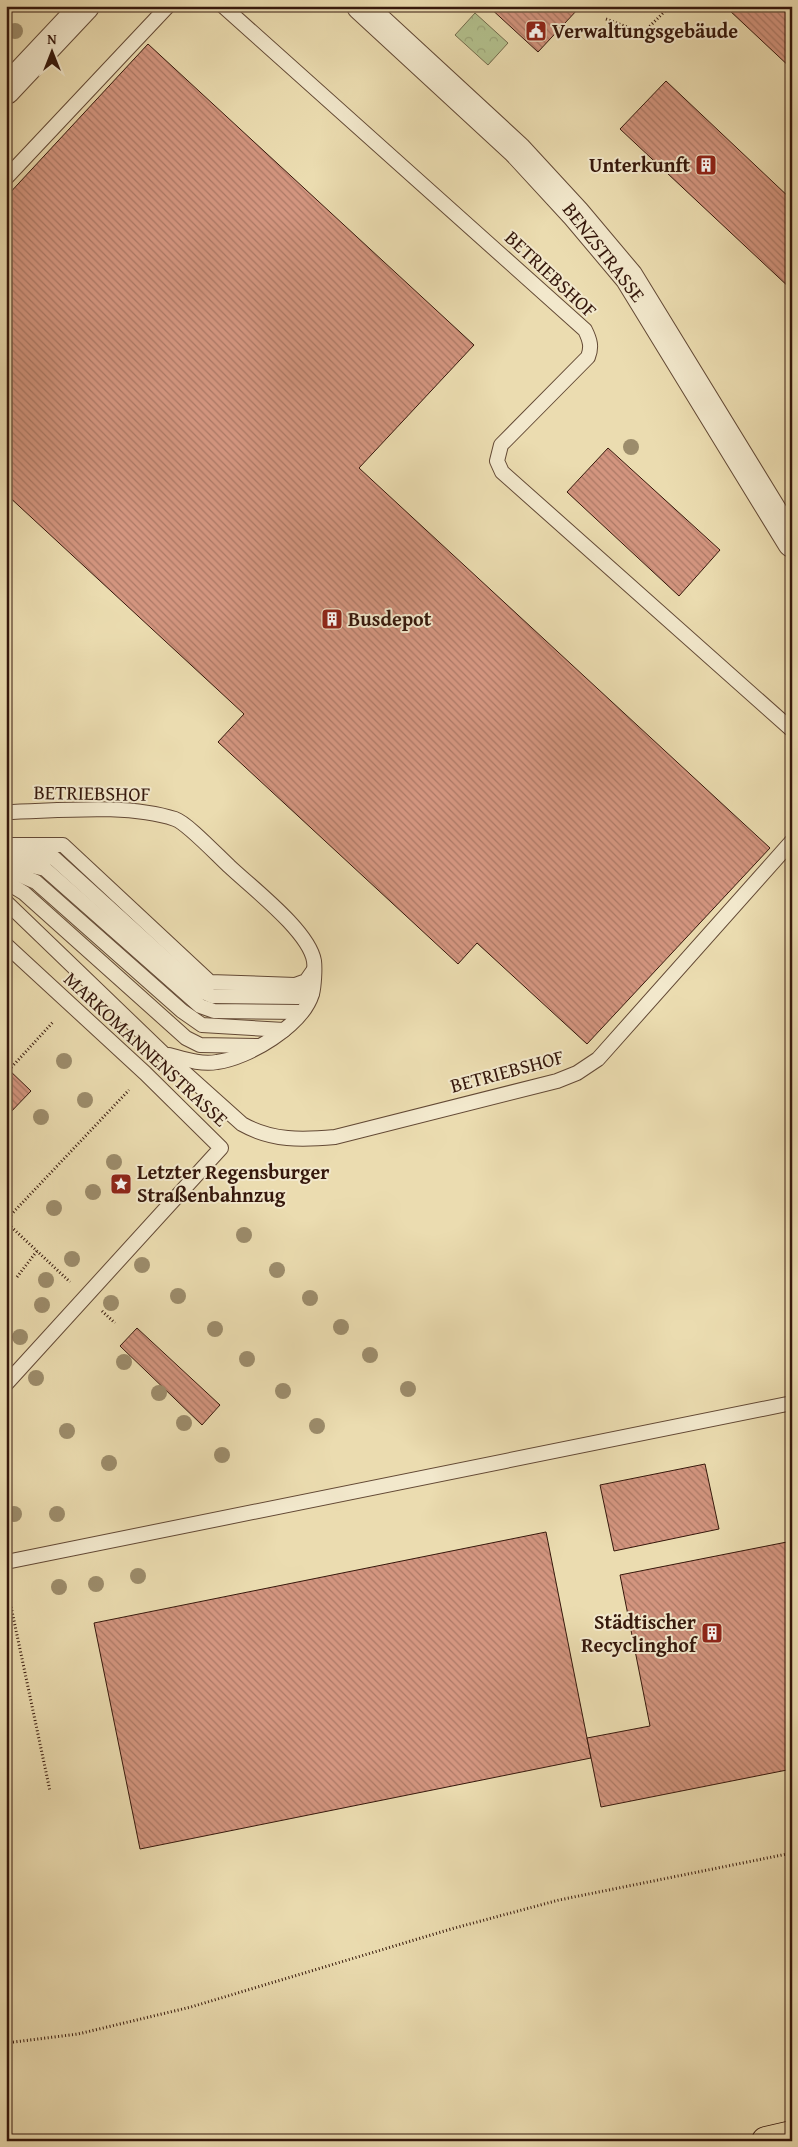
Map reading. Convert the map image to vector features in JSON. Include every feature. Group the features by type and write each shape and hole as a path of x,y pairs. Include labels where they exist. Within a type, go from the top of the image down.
{"highway":[{"path":"766,2141 792,2135"}],"street":[{"path":"6,90 85,6"},
{"name":"BENZSTRASSE","path":"361,6 517,150 576,214 629,277 792,543"}],"lane":[{"path":"6,178 168,6"},
{"name":"BETRIEBSHOF","path":"224,6 585,330 590,344 588,357 501,446 497,461 502,472 792,730"},
{"name":"BETRIEBSHOF","path":"6,812 119,810 150,812 178,820 297,929 314,960 312,993 301,1012 284,1030 250,1052 217,1062 193,1061 165,1055"},
{"name":"BETRIEBSHOF","path":"6,902 165,1055 242,1124 257,1133 277,1138 303,1140 335,1137 557,1081 577,1073 598,1059 792,841"},
{"path":"6,845 63,845 210,982 295,985 306,981 313,971"},
{"path":"6,852 54,858 201,990 212,996 298,997 312,993"},
{"path":"6,860 45,869 200,1006 214,1011 301,1012"},
{"path":"6,870 36,882 182,1011 202,1025 284,1030"},
{"path":"6,882 24,893 186,1038 200,1045 260,1046"},
{"name":"MARKOMANNENSTRASSE","path":"6,946 145,1073 221,1148 6,1384"},
{"path":"6,1562 792,1403"}],"path":[{"path":"606,19 643,33 670,6"},
{"path":"9,1070 70,1005"},
{"path":"115,1323 6,1221 145,1073"},
{"path":"16,1277 37,1251"},
{"path":"6,1583 50,1791"},
{"path":"6,2043 87,2032 191,2007 451,1929 559,1900 792,1853"}],"green space":[{"path":"475,13 508,43 488,65 455,35"}],"building":[{"name":"Verwaltungsgebäude","path":"488,6 575,6 578,9 538,52"},
{"path":"732,6 792,6 792,69 729,10"},
{"name":"Busdepot","path":"148,44 474,345 359,468 770,848 587,1044 477,943 458,964 218,742 244,714 6,494 6,197"},
{"name":"Unterkunft","path":"666,81 792,200 792,290 620,129"},
{"path":"608,448 720,550 679,596 567,492"},
{"path":"6,1067 31,1091 6,1117"},
{"path":"137,1328 220,1405 202,1425 120,1346"},
{"path":"705,1464 719,1529 614,1551 600,1485"},
{"path":"546,1532 591,1758 140,1849 94,1623"},
{"name":"Städtischer Recyclinghof","path":"792,1541 792,1769 601,1807 587,1738 650,1726 620,1575"}],"place":[{"name":"Verwaltungsgebäude","path":"536,31"},
{"name":"Unterkunft","path":"706,165"},
{"name":"Busdepot","path":"332,619"},
{"name":"Letzter Regensburger Straßenbahnzug","path":"121,1184"},
{"name":"Städtischer Recyclinghof","path":"712,1633"}]}
